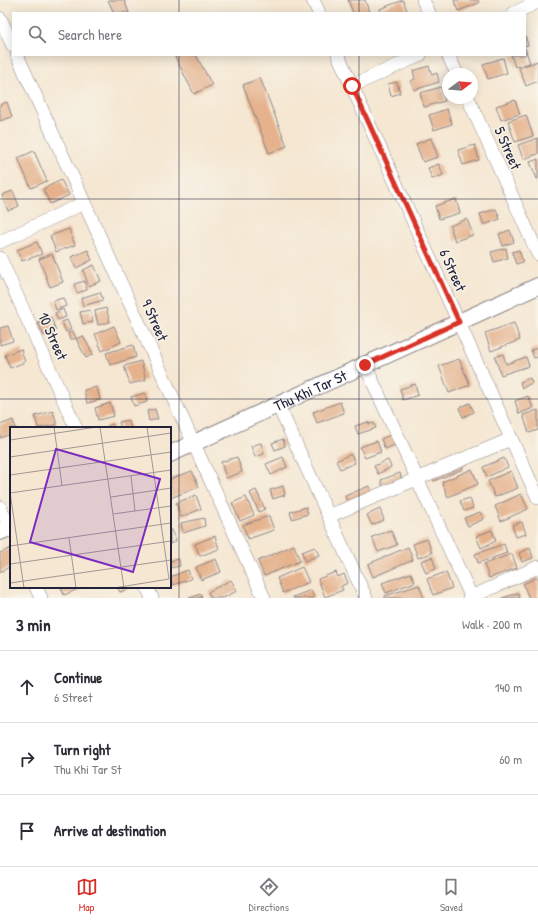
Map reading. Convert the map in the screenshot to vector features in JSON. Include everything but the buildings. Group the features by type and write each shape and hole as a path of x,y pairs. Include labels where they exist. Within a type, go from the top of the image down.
{"street":[{"path":"313,0 319,12"},
{"path":"423,0 429,12"},
{"path":"516,12 536,4"},
{"path":"0,18 12,44"},
{"name":"9 Street","path":"17,56 264,598"},
{"name":"6 Street","path":"338,56 538,498"},
{"path":"352,86 418,56"},
{"path":"448,56 454,68"},
{"name":"5 Street","path":"471,104 538,254"},
{"path":"0,242 84,203"},
{"name":"10 Street","path":"0,258 76,427"},
{"name":"Thu Khi Tar St","path":"171,454 538,286"},
{"path":"365,365 471,598 538,567"},
{"path":"278,405 366,598"},
{"path":"329,516 511,439"},
{"path":"0,507 8,529"},
{"path":"36,588 41,598"},
{"path":"147,588 152,598"}],"route":[{"path":"352,86 459,322 365,365"}]}
